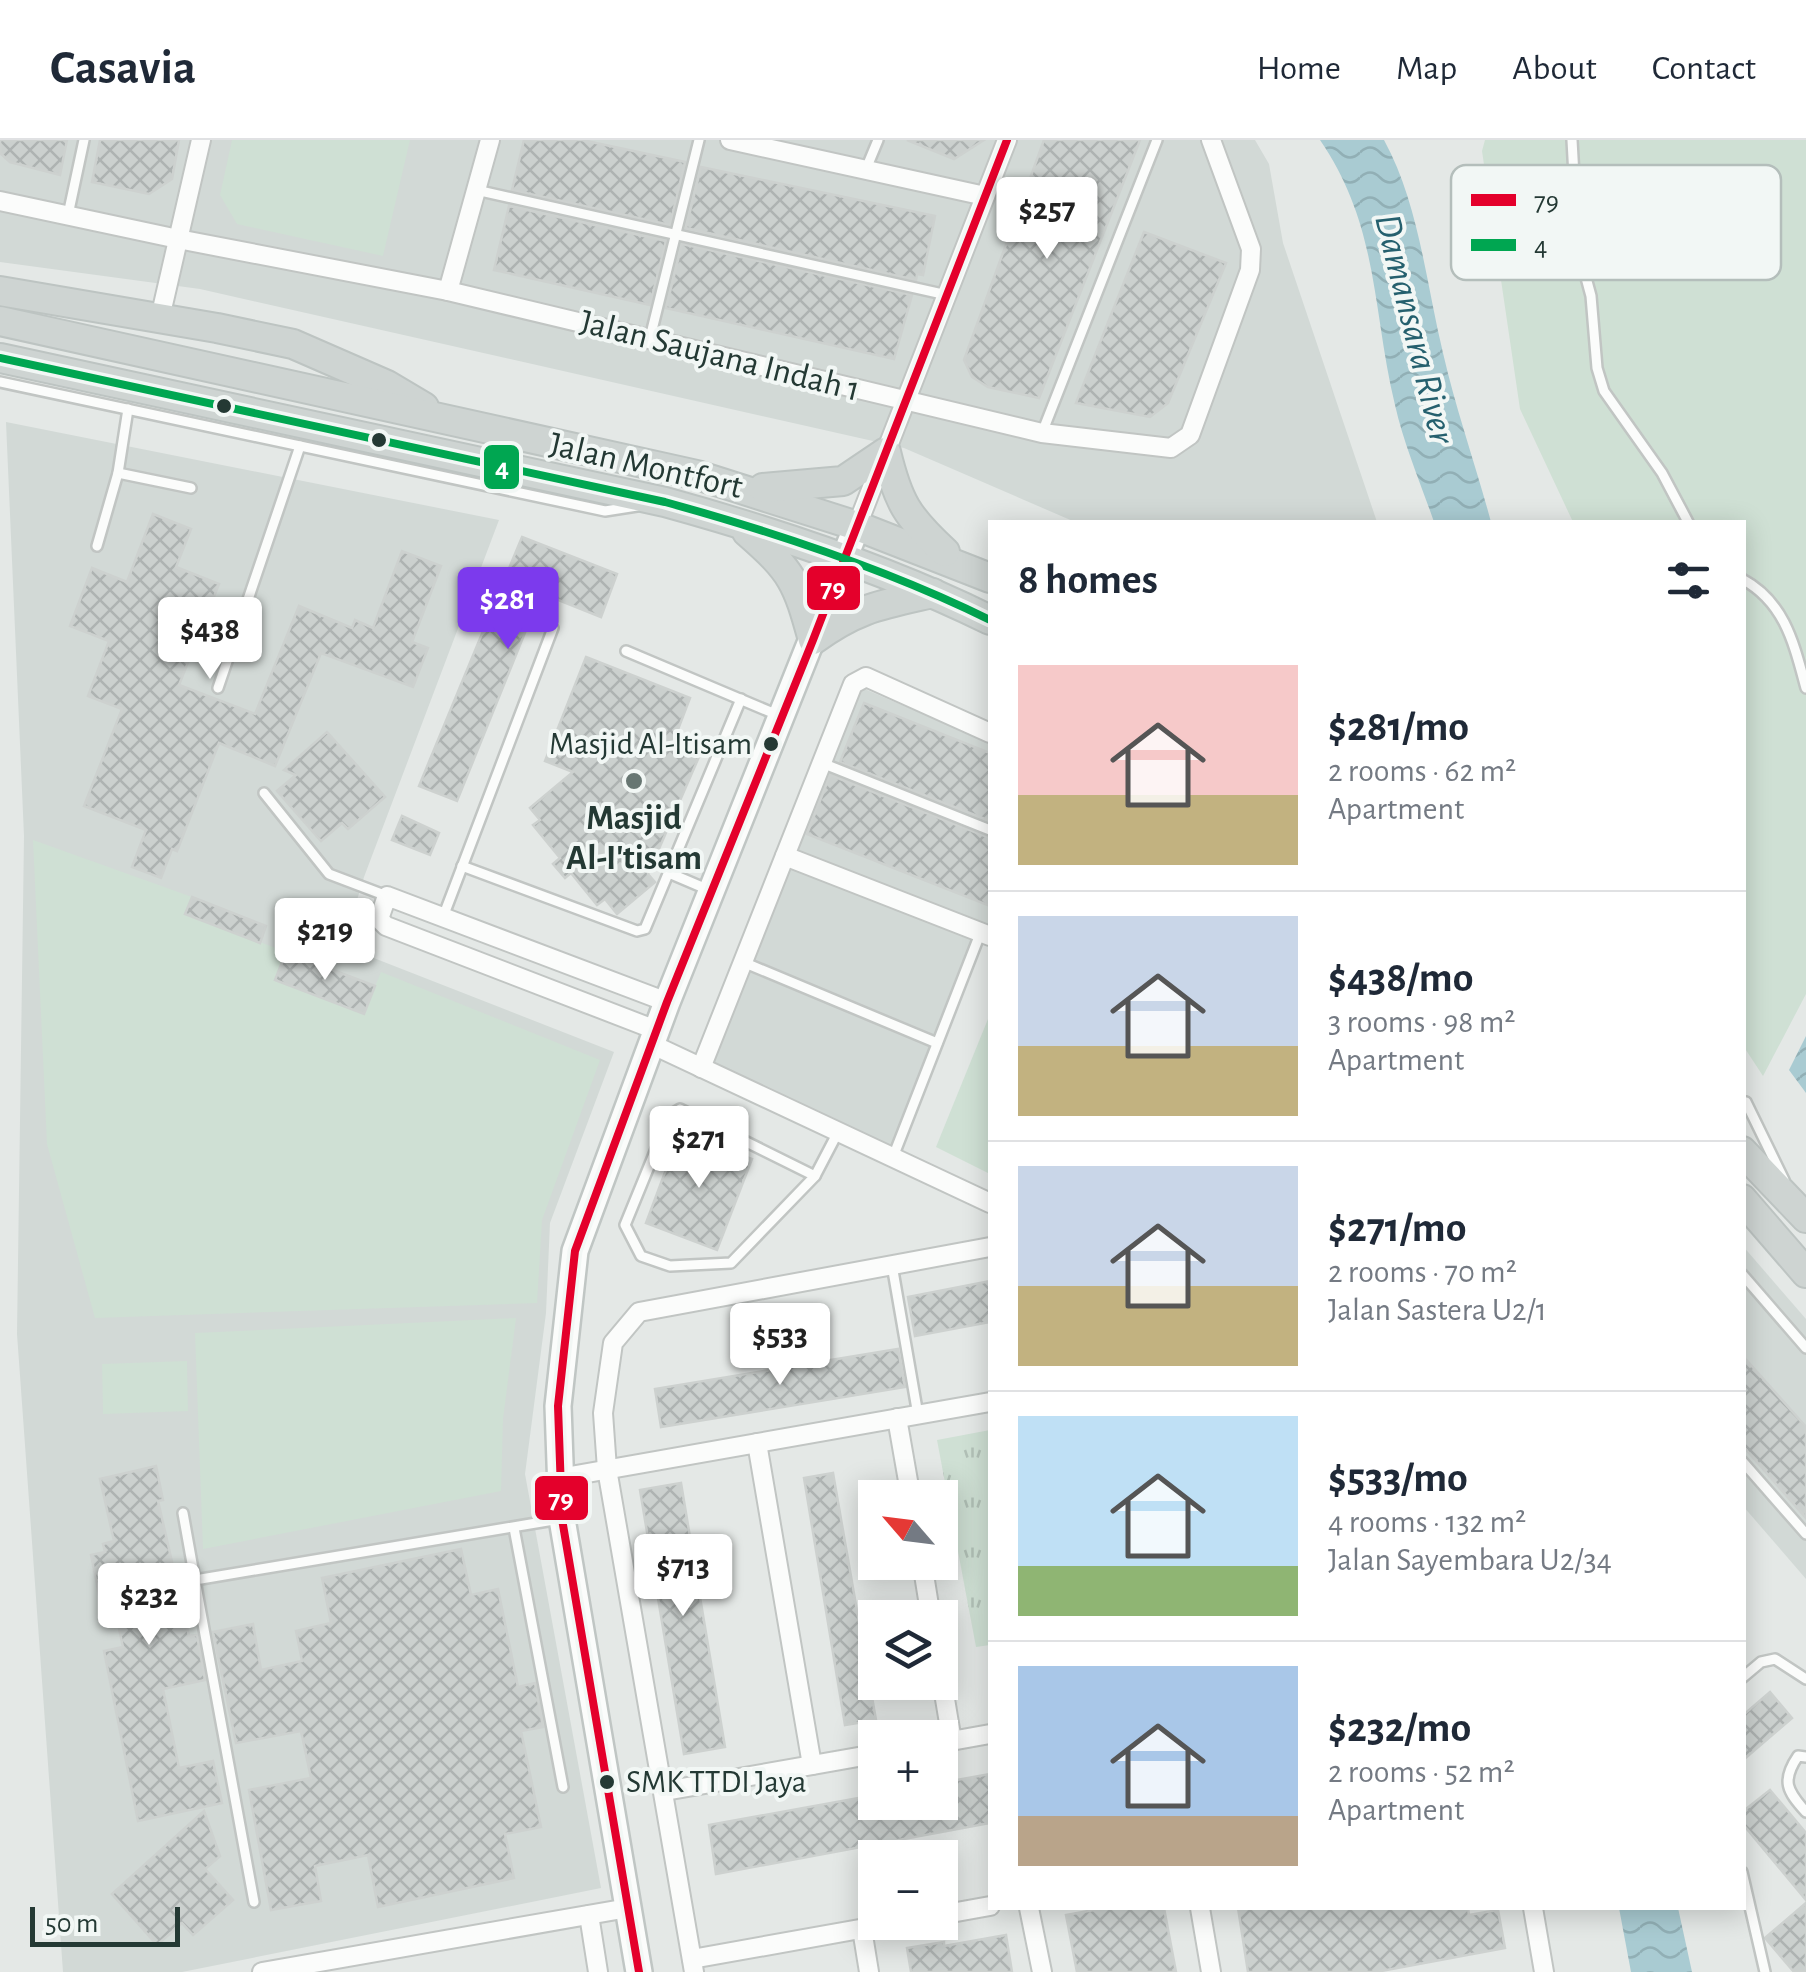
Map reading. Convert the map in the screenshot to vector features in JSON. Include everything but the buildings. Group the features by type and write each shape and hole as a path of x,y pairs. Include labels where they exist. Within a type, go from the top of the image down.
{"main road":[{"path":"0,291 293,344 387,386 446,420"},
{"name":"Jalan Montfort","path":"0,321 697,475 857,526 988,577"},
{"name":"Jalan Montfort","path":"0,358 664,502 734,521 934,592 988,619"},
{"path":"747,489 843,480 886,452 896,495 917,526 957,562"},
{"path":"734,521 782,562 800,594 813,640 845,617 872,606 934,592"},
{"path":"1746,1154 1802,1213"},
{"path":"1746,1204 1806,1273"}],"street":[{"path":"160,318 201,140"},
{"path":"448,290 490,140"},
{"path":"639,1972 562,1518 558,1406 575,1250 666,1002 813,640 1007,140"},
{"name":"Jalan Saujana Indah 1","path":"0,200 178,240 448,290 1042,434 1172,448 1190,435 1250,270 1251,250 1211,140"},
{"path":"740,141 985,196"},
{"path":"700,1068 853,684 866,677 988,732"},
{"path":"785,856 986,933"},
{"path":"666,1002 387,896 379,919 386,926 654,1037 700,1068 988,1202"},
{"path":"858,1930 693,1966 607,1469 603,1413 613,1343 639,1312 988,1247"},
{"path":"559,1478 988,1402"},
{"path":"898,1418 908,1480"},
{"path":"758,1443 812,1766"},
{"path":"958,1740 988,1734"},
{"path":"665,1791 858,1757"},
{"path":"958,1912 988,1906"},
{"path":"262,1972 628,1908"},
{"path":"1030,1910 1042,1972"},
{"path":"1200,1910 1211,1972"},
{"path":"1534,1910 1541,1972"},
{"path":"588,1915 598,1972"},
{"path":"864,1940 870,1972"}],"lane":[{"path":"68,216 84,140"},
{"path":"650,338 699,140"},
{"path":"866,169 878,140"},
{"path":"1042,434 1157,140"},
{"path":"1572,140 1573,165"},
{"path":"476,190 947,295"},
{"path":"1586,280 1597,368 1604,390 1662,474 1687,520"},
{"path":"0,382 605,511 664,502"},
{"path":"97,546 118,474 128,409"},
{"path":"218,688 300,446"},
{"path":"118,474 191,488"},
{"path":"1746,581 1775,604 1796,652 1806,688"},
{"path":"442,917 554,628"},
{"path":"626,651 782,717"},
{"path":"462,866 636,930 646,929 741,699"},
{"path":"822,763 988,829"},
{"path":"264,793 329,874 387,896"},
{"path":"669,873 712,891"},
{"path":"892,1158 986,933"},
{"path":"743,962 937,1044"},
{"path":"1746,1102 1802,1213"},
{"path":"815,1176 680,1109 670,1115 625,1225 640,1256 670,1266 731,1264 815,1176 838,1132"},
{"path":"892,1265 918,1414"},
{"path":"1746,1279 1806,1348"},
{"path":"1746,1466 1806,1534"},
{"path":"183,1513 254,1902"},
{"path":"195,1580 562,1518"},
{"path":"514,1528 563,1787"},
{"path":"1746,1675 1761,1662 1775,1659 1806,1679"},
{"path":"1806,1757 1798,1756 1788,1770 1788,1785 1791,1795 1806,1812"},
{"path":"1746,1889 1765,1972"}],"shaded area":[{"path":"0,140 1255,140 1269,164 1283,243 1376,520 1070,520 904,448 200,289 0,262"},
{"path":"6,422 499,520 364,877 343,946 614,1052 550,1223 546,1313 525,1474 601,1888 182,1972 63,1972 17,1334 24,836"},
{"path":"860,687 988,742 988,927 978,923 890,1149 711,1064"},
{"path":"1746,1250 1806,1319 1806,1579 1746,1509"}],"green space":[{"path":"232,140 410,140 383,256 237,224 220,195"},
{"path":"1485,140 1806,140 1806,994 1763,1076 1746,1050 1746,520 1572,520 1520,409 1501,280 1781,280 1781,165 1484,165"},
{"path":"33,840 192,897 186,914 286,952 276,980 364,1014 381,972 600,1060 542,1220 537,1303 95,1318 47,1144"},
{"path":"988,1019 988,1173 936,1147"},
{"path":"516,1318 503,1419 501,1491 203,1549 195,1333"},
{"path":"187,1361 188,1411 103,1414 102,1364"},
{"path":"988,1430 988,1645 976,1647 958,1551 958,1480 945,1480 937,1440"}],"water":[{"name":"Damansara River","path":"1320,140 1384,140 1414,217 1448,374 1490,520 1433,520 1395,405 1364,236 1339,172"},
{"path":"1806,1036 1806,1093 1789,1070"},
{"path":"1619,1910 1678,1910 1692,1972 1631,1972"}],"transit line":[{"name":"79","path":"639,1972 562,1519 558,1406 575,1251 667,1002 1007,140"},
{"name":"4","path":"0,358 665,502 831,554 988,619"}],"place":[{"name":"Masjid Al-Itisam","path":"771,744"},
{"name":"Masjid Al-I'tisam","path":"634,781"},
{"name":"SMK TTDI Jaya","path":"607,1782"}]}
